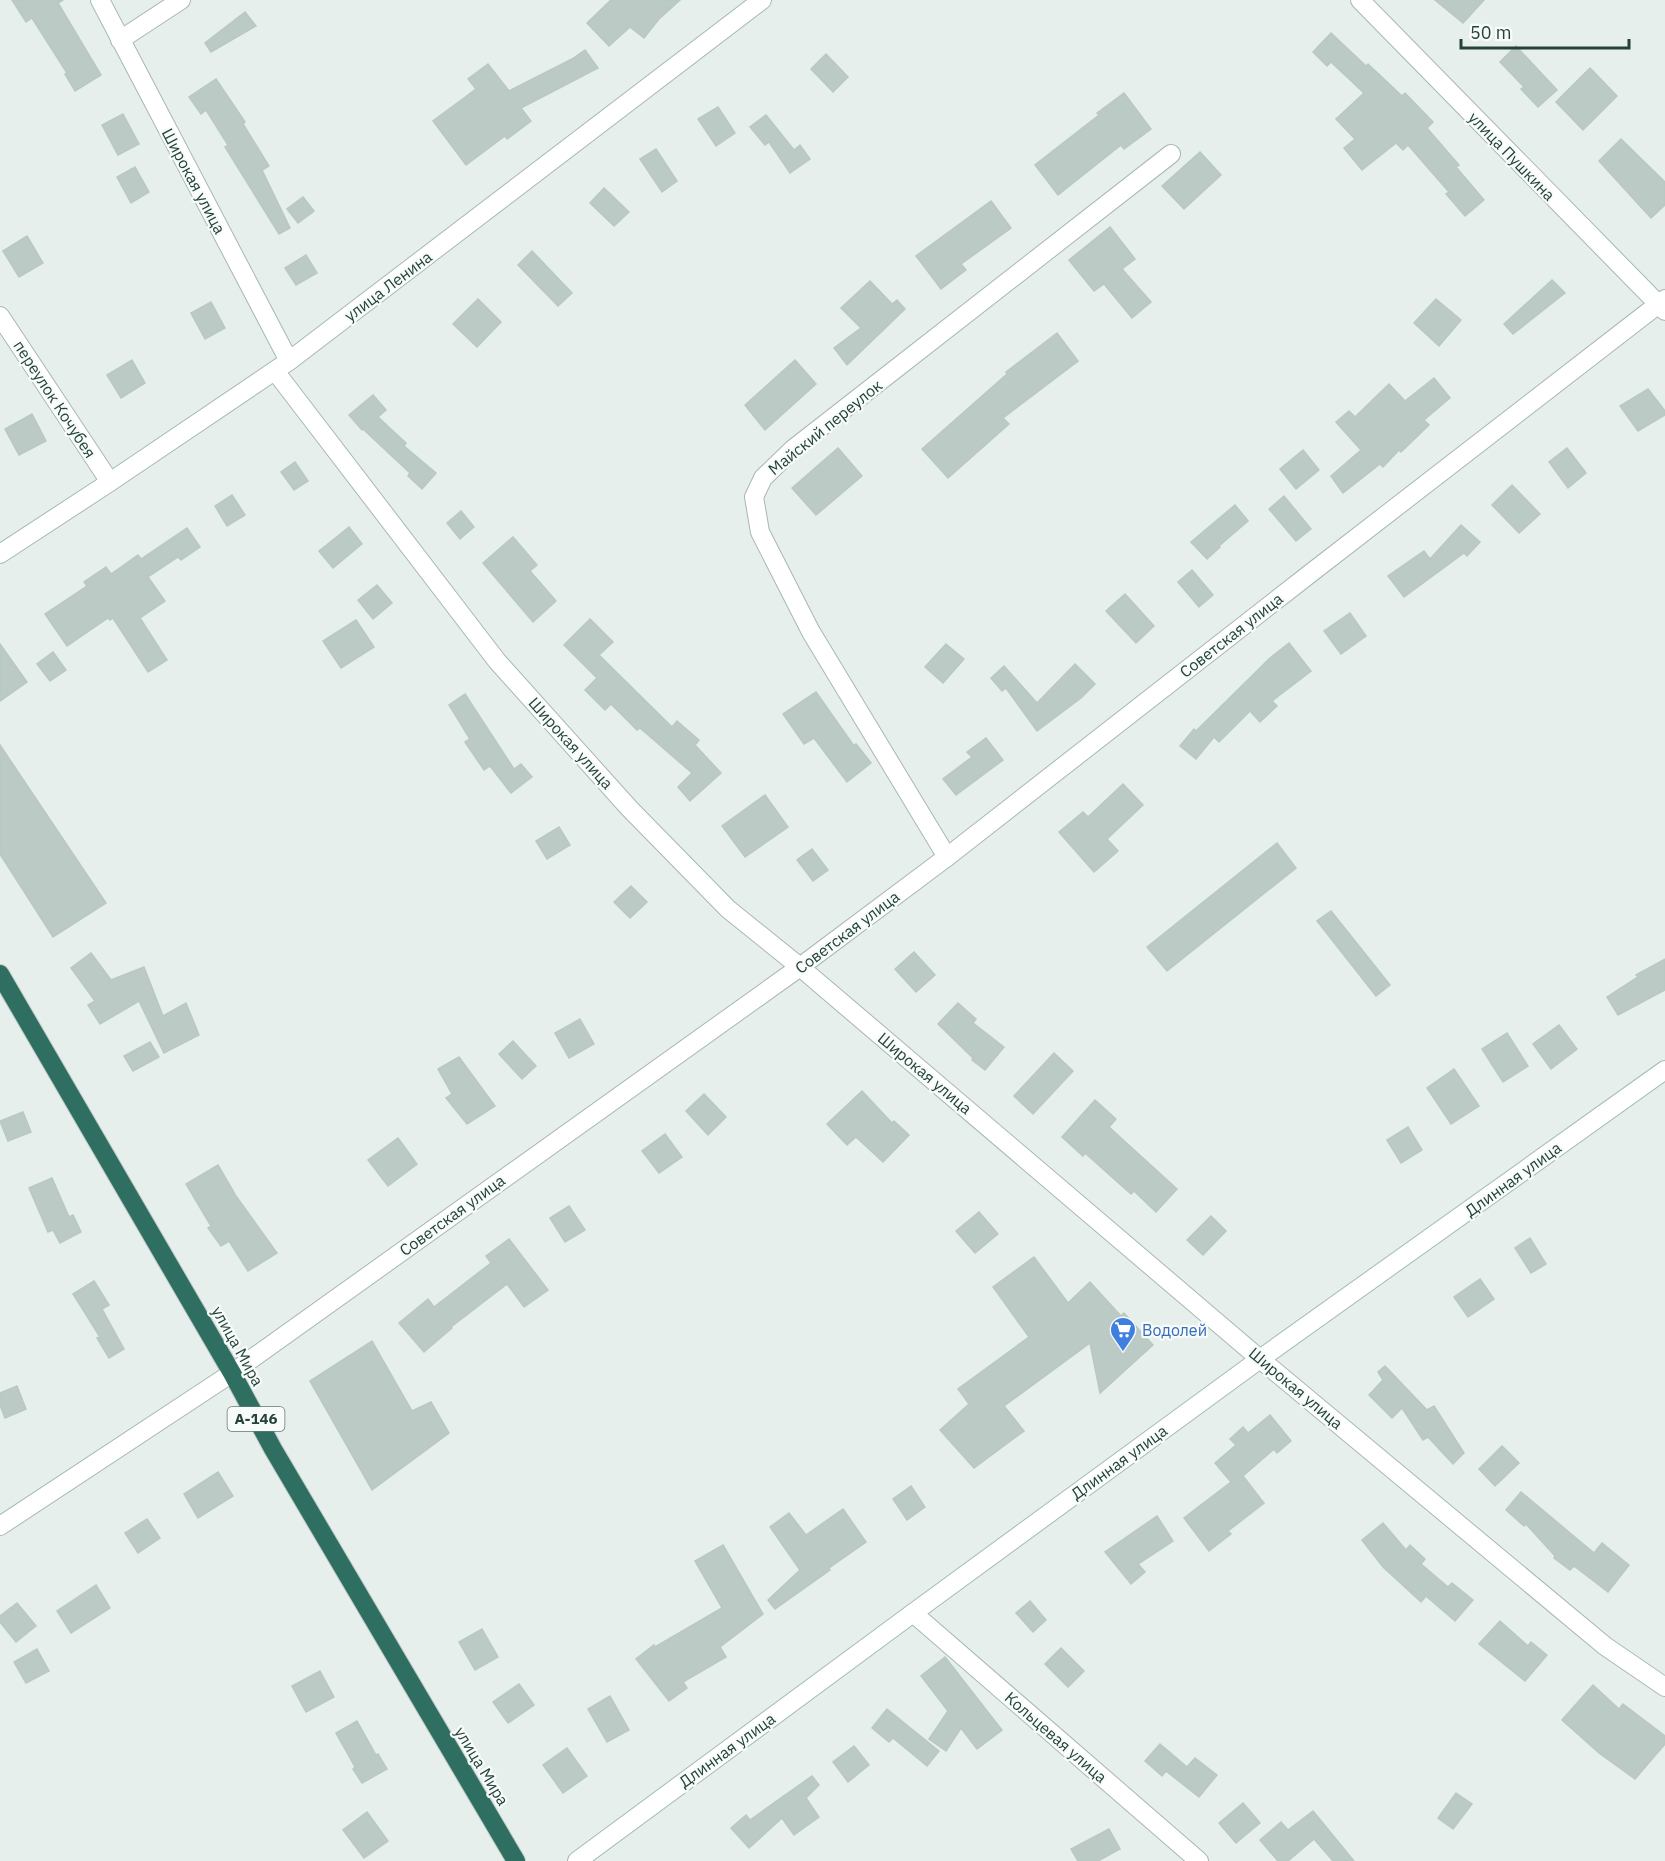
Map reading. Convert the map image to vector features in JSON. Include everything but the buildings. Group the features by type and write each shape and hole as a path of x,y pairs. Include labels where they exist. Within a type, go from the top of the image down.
{"highway":[{"name":"улица Мира","path":"0,974 232,1373 279,1460 516,1861"}],"street":[{"name":"Широкая улица","path":"100,0 282,366 505,669 629,808 728,909 800,967 1260,1359 1605,1646 1665,1687"},
{"path":"120,40 180,0"},
{"name":"улица Ленина","path":"0,554 282,366 762,0"},
{"name":"улица Пушкина","path":"1360,0 1663,305"},
{"name":"Майский переулок","path":"947,857 811,632 760,532 754,497 763,478 793,449 1171,154"},
{"name":"Советская улица","path":"0,1526 232,1373 800,967 947,857 1298,583 1663,305"},
{"name":"переулок Кочубея","path":"0,316 110,482"},
{"name":"Длинная улица","path":"577,1861 1260,1359 1665,1070"},
{"name":"Кольцевая улица","path":"913,1613 1199,1861"}],"place":[{"name":"Водолей","path":"1123,1353"}]}
